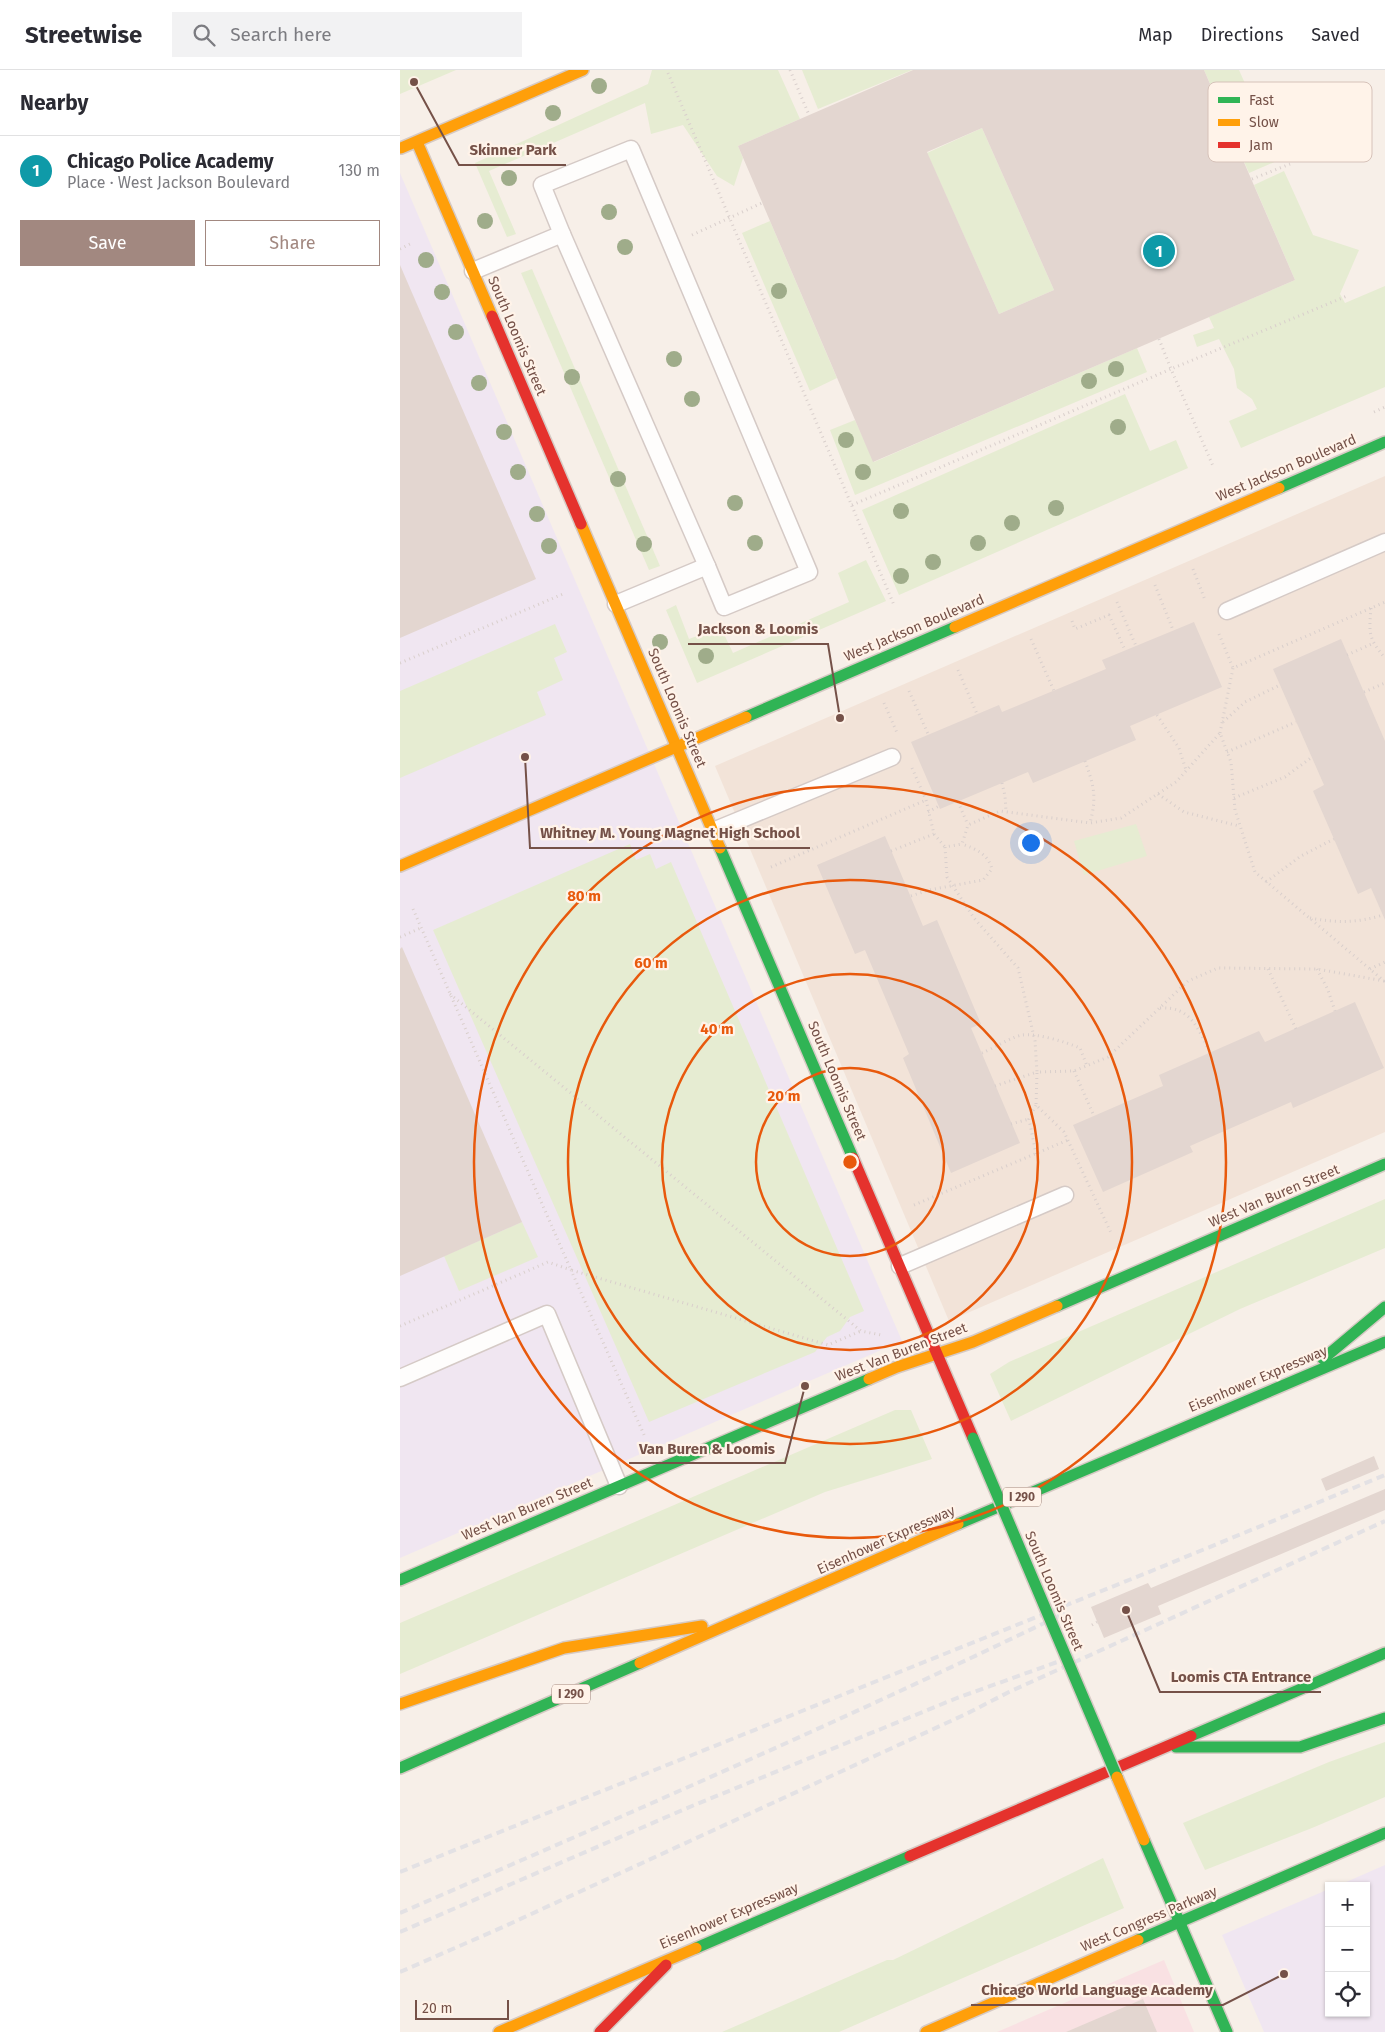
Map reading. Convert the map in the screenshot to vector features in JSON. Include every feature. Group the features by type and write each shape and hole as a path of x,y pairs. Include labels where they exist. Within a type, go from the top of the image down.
{"main road":[{"path":"400,149 583,70"},
{"name":"South Loomis Street","path":"417,142 1227,2032"},
{"name":"West Jackson Boulevard","path":"400,866 1385,442"},
{"name":"West Van Buren Street","path":"400,1580 897,1367 973,1342 1385,1164"},
{"path":"1302,1377 1385,1307"},
{"name":"Eisenhower Expressway","path":"400,1768 743,1620 956,1525 1385,1342"},
{"path":"400,1704 564,1648 743,1620"},
{"name":"Eisenhower Expressway","path":"499,2032 1385,1653"},
{"path":"1164,1747 1300,1747 1385,1718"},
{"name":"West Congress Parkway","path":"926,2032 1385,1833"},
{"path":"600,2032 677,1955"}],"lane":[{"path":"632,149 809,572 724,606 562,234 542,185 632,149"},
{"path":"473,271 562,234"},
{"path":"1227,611 1385,542"},
{"path":"616,604 707,566"},
{"path":"713,832 892,757"},
{"path":"900,1266 1065,1195"},
{"path":"400,1378 547,1314 619,1486"}],"path":[{"path":"790,70 809,115"},
{"path":"668,72 894,605"},
{"path":"1252,179 1290,164"},
{"path":"672,244 762,203"},
{"path":"400,248 410,244"},
{"path":"852,505 1347,296"},
{"path":"1159,339 1212,466"},
{"path":"1155,585 1173,630"},
{"path":"400,663 563,594"},
{"path":"1117,602 1136,646"},
{"path":"1384,982 1255,872 1235,810 1231,762 1220,733 1233,668 1385,602"},
{"path":"1371,608 1369,634 1385,658"},
{"path":"1072,621 1075,628 1109,615 1126,650"},
{"path":"1031,639 1054,691"},
{"path":"1348,655 1374,643"},
{"path":"958,670 977,714"},
{"path":"1364,692 1385,682"},
{"path":"1222,722 1246,702 1280,685"},
{"path":"909,692 928,734"},
{"path":"884,703 899,738"},
{"path":"1157,715 1179,748 1186,771"},
{"path":"1227,752 1296,722"},
{"path":"968,825 1000,811 1090,823 1121,818 1176,782 1220,733"},
{"path":"1234,798 1285,777 1312,757"},
{"path":"1085,761 1093,782 1095,805 1090,823"},
{"path":"911,765 926,800 934,834 946,847 947,877 974,918 1018,968 1035,1036 1036,1105 1029,1119 1036,1154"},
{"path":"1002,783 1006,811"},
{"path":"1158,794 1184,812 1240,826"},
{"path":"771,867 926,800"},
{"path":"958,802 968,825 962,844"},
{"path":"928,812 938,806"},
{"path":"891,852 934,834"},
{"path":"1266,882 1301,856 1334,839"},
{"path":"910,896 929,890 983,880 992,869 989,859 975,849 962,844 946,847"},
{"path":"413,910 645,1437"},
{"path":"1309,917 1326,921 1361,922 1383,916"},
{"path":"400,937 421,928"},
{"path":"1370,969 1385,962"},
{"path":"995,1086 1037,1072 1074,1071 1108,1057 1188,981 1218,968 1317,969 1384,982"},
{"path":"1268,968 1296,1029"},
{"path":"1317,969 1328,990 1335,1011"},
{"path":"450,994 861,1331 882,1335"},
{"path":"1160,1008 1172,1007 1194,1020 1210,1052"},
{"path":"982,1053 1021,1035 1035,1036 1068,1043 1080,1048 1087,1066"},
{"path":"1074,1071 1094,1116"},
{"path":"1036,1105 1064,1132 1112,1235"},
{"path":"1011,1124 1029,1119"},
{"path":"914,1205 1068,1140"},
{"path":"400,1326 548,1262 828,1344 861,1331"},
{"path":"1092,1625 1097,1622"}],"shaded area":[{"path":"400,173 902,1341 400,1558"},
{"path":"1385,476 1385,1132 949,1321 715,766"},
{"path":"1385,1865 1385,2032 1264,2032 1222,1935 1325,1891 1325,2017 1370,2017 1370,1882 1346,1882"},
{"path":"1164,1960 1194,2032 997,2032"}],"green space":[{"path":"400,70 456,70 400,94"},
{"path":"652,70 778,70 800,119 738,146 743,158 734,186 717,176 683,125 651,134 645,103 489,171 516,234 507,237 475,163 648,84"},
{"path":"802,70 912,70 818,109"},
{"path":"1204,70 1239,70 1244,82 1209,82"},
{"path":"982,128 1054,290 999,314 927,153"},
{"path":"1244,162 1274,162 1249,173"},
{"path":"1284,171 1313,235 1359,250 1340,294 1345,303 1385,286 1385,387 1241,448 1229,421 1257,409 1252,399 1237,388 1234,369 1219,339 1197,347 1193,335 1214,328 1209,317 1295,280 1254,185"},
{"path":"770,221 837,378 810,391 742,233"},
{"path":"532,269 660,566 649,570 521,273"},
{"path":"1137,348 1147,372 855,495 830,430 855,420 874,462"},
{"path":"1125,394 1150,451 1176,440 1188,468 899,595 862,510"},
{"path":"866,560 886,601 697,683 666,610 676,605 689,639 718,628 722,630 733,653 849,602 838,573"},
{"path":"555,624 567,652 554,658 563,680 537,692 546,715 400,778 400,691"},
{"path":"1136,824 1147,856 1084,875 1074,841"},
{"path":"630,844 636,860 650,854 656,869 671,862 864,1311 850,1317 840,1331 827,1337 815,1352 649,1422 433,930"},
{"path":"1385,1199 1385,1248 1240,1309 1011,1421 990,1374 1009,1362"},
{"path":"522,1222 538,1257 459,1291 444,1256"},
{"path":"895,1410 911,1410 932,1459 825,1492 400,1674 400,1623"},
{"path":"1385,1742 1385,1797 1205,1870 1183,1823 1329,1762"},
{"path":"1103,1858 1124,1908 839,2032 722,2032 887,1960 893,1960"}],"building":[{"path":"913,70 1204,70 1209,82 1208,162 1244,162 1295,280 873,462 738,146","holes":["982,128 1054,290 999,314 927,152"]},
{"path":"400,265 536,579 400,638"},
{"path":"1194,622 1222,687 1130,726 1136,740 1033,783 1028,772 940,809 911,742 999,705 1002,712 1106,669 1102,660"},
{"path":"1341,639 1385,741 1385,920 1371,888 1358,894 1313,791 1324,785 1273,669"},
{"path":"885,836 923,926 937,920 981,1024 971,1028 1020,1143 951,1173 903,1058 909,1054 865,950 855,954 817,865"},
{"path":"402,947 522,1222 400,1276 400,949"},
{"path":"1355,1002 1384,1068 1293,1108 1291,1102 1190,1146 1193,1152 1103,1192 1073,1125 1163,1086 1159,1075 1259,1031 1265,1042"},
{"path":"1374,1456 1379,1469 1326,1491 1321,1479"},
{"path":"1385,1489 1385,1510 1158,1606 1161,1614 1104,1638 1091,1607 1148,1583 1151,1588"},
{"path":"1143,1999 1157,2032 1066,2032"}],"railway":[{"path":"400,1872 1144,1574 1385,1475"},
{"path":"400,1972 503,1927 966,1714 1009,1692 1385,1521"},
{"path":"400,1913 817,1729 1065,1613"},
{"path":"400,1932 692,1806 957,1698 1074,1656"}],"traffic: fast":[{"path":"1279,488 1385,442"},
{"path":"746,717 955,627"},
{"path":"720,848 853,1158"},
{"path":"1057,1306 1385,1164"},
{"path":"1323,1359 1385,1307"},
{"path":"958,1524 1385,1342"},
{"path":"400,1580 869,1379"},
{"path":"973,1438 1117,1777"},
{"path":"1191,1736 1385,1653"},
{"path":"400,1768 640,1663"},
{"path":"1176,1747 1300,1747 1385,1718"},
{"path":"1138,1940 1385,1833"},
{"path":"1144,1840 1227,2032"},
{"path":"696,1948 910,1856"}],"traffic: slow":[{"path":"401,148 583,70"},
{"path":"417,142 492,316"},
{"path":"955,627 1279,488"},
{"path":"581,524 720,848"},
{"path":"400,866 746,717"},
{"path":"869,1379 897,1367 973,1342 1057,1306"},
{"path":"640,1663 958,1524"},
{"path":"400,1704 564,1648 702,1626"},
{"path":"1117,1777 1144,1840"},
{"path":"926,2032 1138,1940"},
{"path":"499,2032 696,1948"}],"traffic: jam":[{"path":"492,316 581,524"},
{"path":"853,1158 973,1438"},
{"path":"910,1856 1191,1736"},
{"path":"600,2032 666,1965"}],"place":[{"name":"Skinner Park","path":"414,82"},
{"name":"Chicago Police Academy","path":"1159,251"},
{"name":"Jackson & Loomis","path":"840,718"},
{"name":"Whitney M. Young Magnet High School","path":"525,757"},
{"name":"Van Buren & Loomis","path":"805,1386"},
{"name":"Loomis CTA Entrance","path":"1126,1610"},
{"name":"Chicago World Language Academy","path":"1284,1974"}]}
